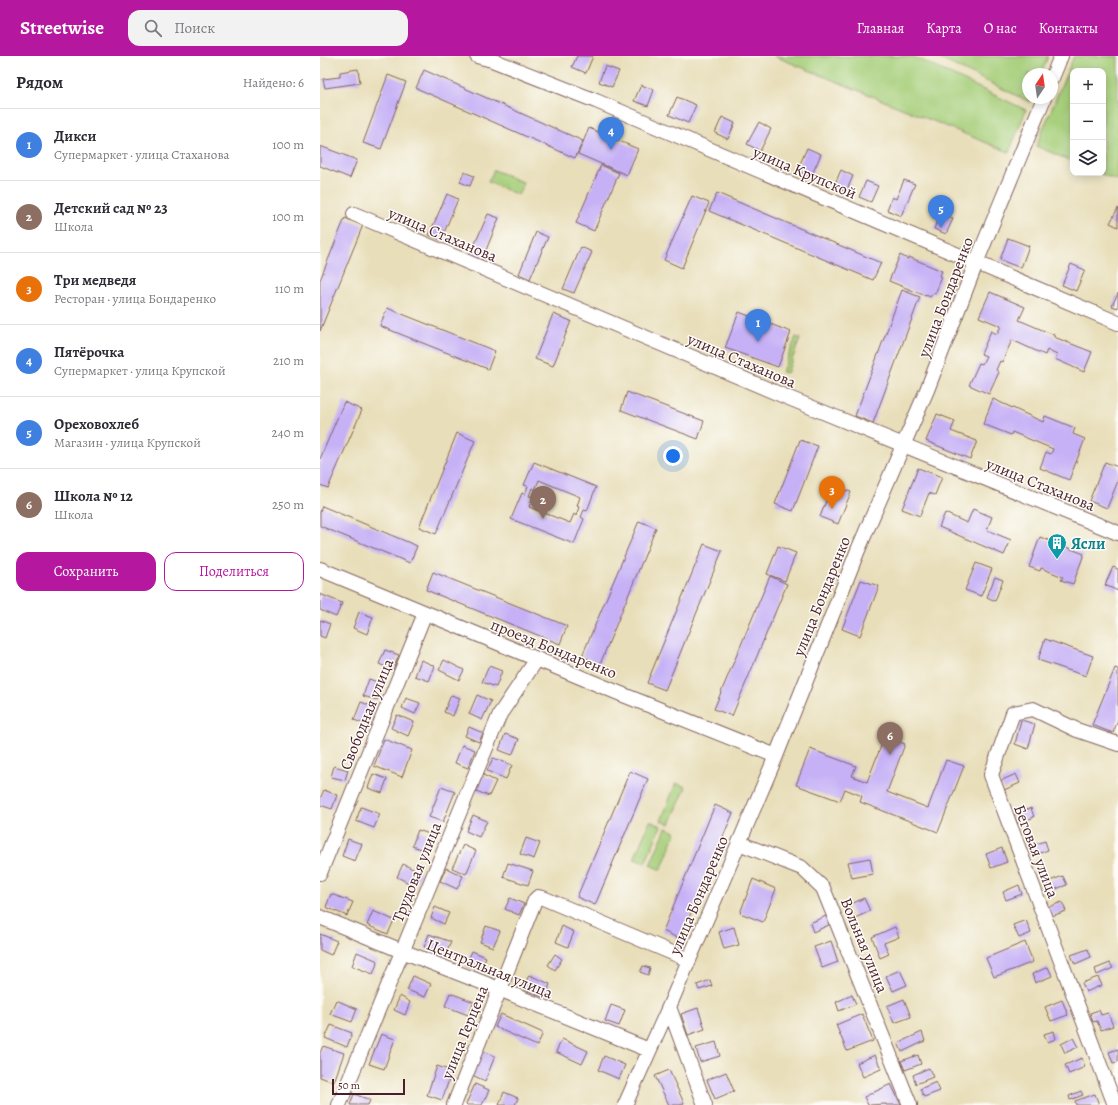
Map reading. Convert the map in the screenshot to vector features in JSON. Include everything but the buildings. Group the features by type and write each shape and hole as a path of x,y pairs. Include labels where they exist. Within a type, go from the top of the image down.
{"street":[{"name":"улица Крупской","path":"477,56 492,60 596,101 1118,323"},
{"path":"1056,68 1061,56"},
{"name":"улица Бондаренко","path":"625,1105 669,1007 776,756 858,550 927,390 976,263 1042,104"},
{"name":"улица Стаханова","path":"354,214 903,446 1118,534"},
{"name":"проезд Бондаренко","path":"320,569 776,756"},
{"name":"Свободная улица","path":"320,873 425,613"},
{"name":"Трудовая улица","path":"339,1105 500,714 537,659"},
{"name":"Беговая улица","path":"1115,1105 991,776 1013,713 1033,709 1077,730 1118,744"},
{"name":"Вольная улица","path":"739,843 802,868 823,888 910,1105"},
{"name":"улица Герцена","path":"454,1105 538,897 689,960"},
{"name":"Центральная улица","path":"320,917 402,952 500,989 649,1050"},
{"path":"669,1007 705,1105"}],"green space":[{"path":"774,56 912,56 1026,110 1009,152"},
{"path":"934,56 1048,56 1043,68 1022,68 1022,98"},
{"path":"1074,56 1118,56 1118,181 1106,176 1106,68 1070,68 1070,161 1036,146 1054,104 1058,104 1058,94"},
{"path":"494,170 524,183 518,195 488,182"},
{"path":"796,337 800,339 787,373 782,372"},
{"path":"676,783 686,787 670,824 661,821"},
{"path":"650,821 661,826 645,863 634,859"},
{"path":"666,828 676,832 661,870 650,865"}],"place":[{"name":"Пятёрочка","path":"611,150"},
{"name":"Ореховохлеб","path":"941,228"},
{"name":"Дикси","path":"758,342"},
{"name":"Три медведя","path":"832,509"},
{"name":"Детский сад № 23","path":"543,519"},
{"name":"Ясли","path":"1057,560"},
{"name":"Школа № 12","path":"890,755"}]}
